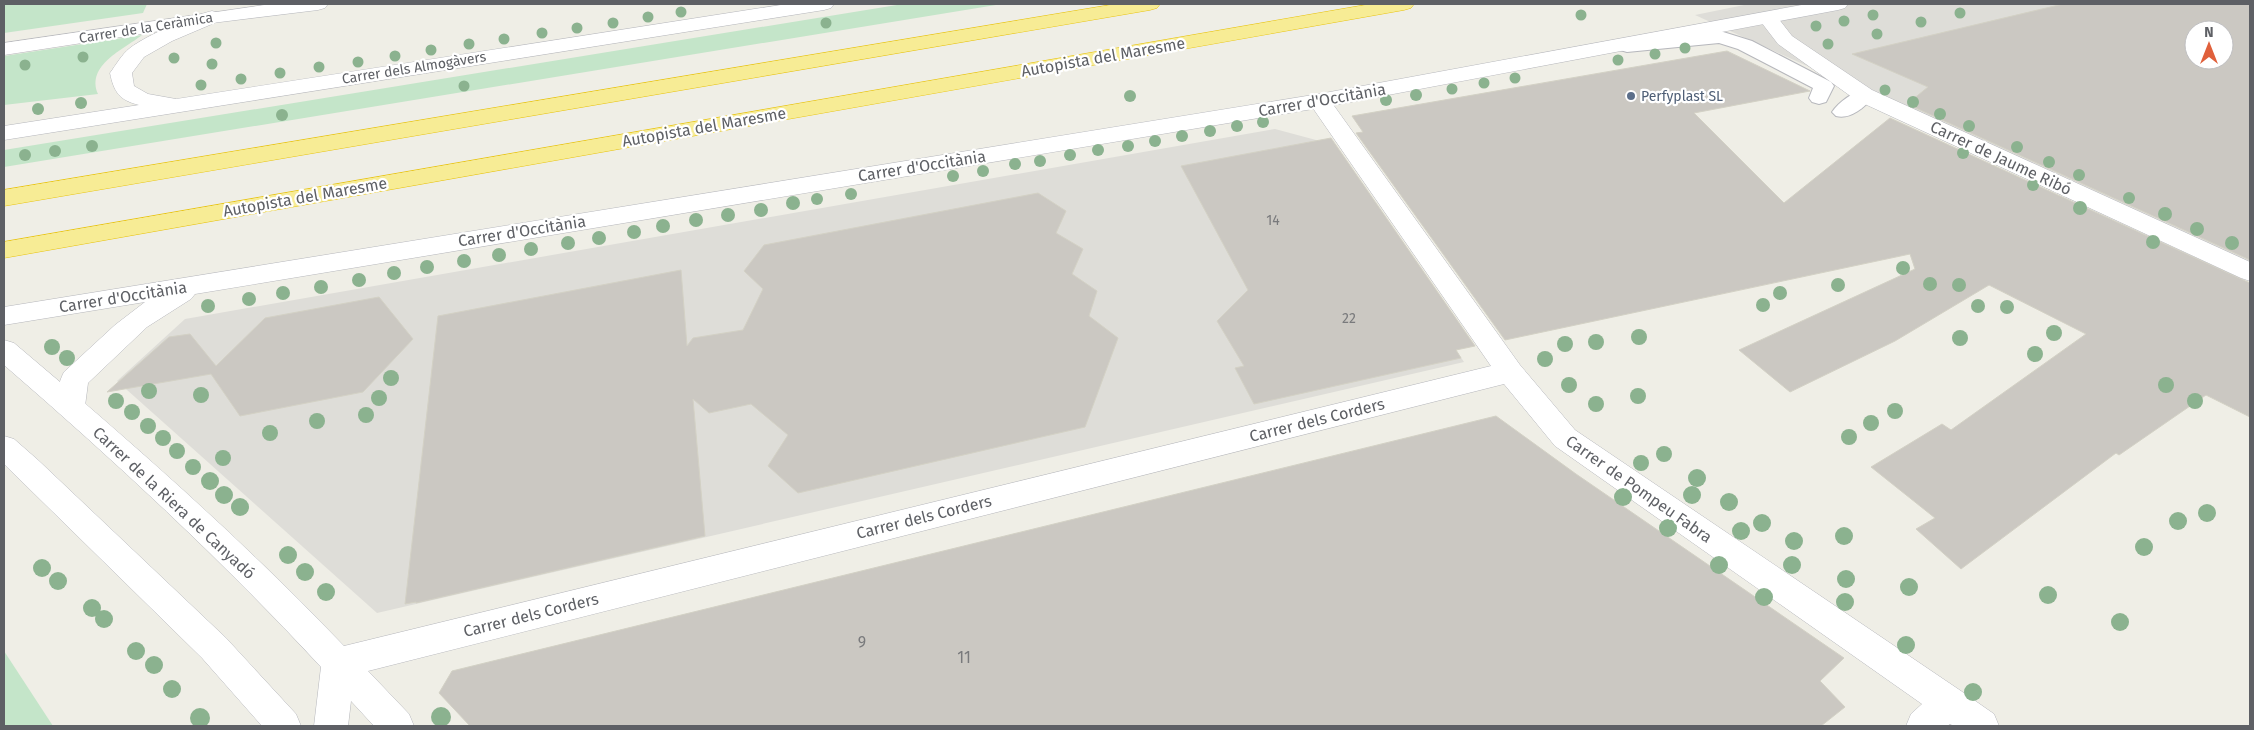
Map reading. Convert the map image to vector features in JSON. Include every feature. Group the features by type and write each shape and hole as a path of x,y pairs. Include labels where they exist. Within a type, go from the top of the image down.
{"highway":[{"path":"4,198 1150,4"},
{"name":"Autopista del Maresme","path":"4,250 1404,4"}],"street":[{"name":"Carrer de la Ceràmica","path":"4,49 212,17 318,4"},
{"name":"Carrer dels Almogàvers","path":"8,132 824,4"},
{"name":"Carrer d'Occitània","path":"4,316 1319,101 1838,4"},
{"path":"176,106 140,99 124,89 121,73 137,53 165,37 212,17"},
{"name":"Carrer de Jaume Ribó","path":"1768,18 1785,40 1864,95 2250,272"},
{"name":"Carrer de Pompeu Fabra","path":"1319,101 1510,372 1565,438 1982,726"},
{"path":"71,406 74,380 110,345 158,304 202,284"},
{"name":"Carrer de la Riera de Canyadó","path":"4,350 71,406 284,606 397,726"},
{"name":"Carrer dels Corders","path":"338,663 1510,372"},
{"path":"4,447 214,648 284,726"},
{"path":"330,726 338,663"},
{"path":"1923,726 1949,702"}],"lane":[{"path":"1619,46 1720,37 1745,45 1801,72 1824,86 1818,98"},
{"path":"1843,112 1864,95"}],"shaded area":[{"path":"1749,4 2250,4 2250,268 1695,15"},
{"path":"1275,129 1316,140 1464,362 377,613 117,381 185,319"}],"green space":[{"path":"4,4 147,4 143,13 4,33"},
{"path":"903,4 1002,4 4,167 4,150"},
{"path":"142,35 108,59 102,67 97,75 98,94 4,105 4,56"},
{"path":"4,651 53,726 4,726"}],"building":[{"path":"2063,4 2250,4 2250,260 1907,104 1928,87 1852,54"},
{"path":"1727,51 1810,91 1694,113 1784,203 1890,118 2250,283 2250,417 2206,395 2119,455 2116,453 1961,569 1916,529 1935,518 1871,467 1942,424 1951,430 2086,334 1989,285 1895,341 1790,392 1739,350 1915,269 1910,254 1505,340 1356,133 1363,132 1352,116"},
{"path":"1331,138 1475,346 1456,350 1461,358 1254,404 1235,368 1244,366 1217,321 1248,290 1181,166"},
{"path":"1038,193 1066,211 1056,233 1083,249 1072,274 1097,291 1089,316 1118,338 1085,427 798,493 768,466 788,435 751,404 709,413 693,399 705,536 405,604 438,316 681,270 687,346 693,338 743,330 763,289 744,271 764,245"},
{"path":"379,297 413,339 363,392 240,416 211,374 107,392 169,337 190,334 216,366 265,318"},
{"path":"1496,416 1576,474 1844,658 1820,681 1845,707 1821,726 470,726 439,693 452,671"}],"place":[{"name":"Perfyplast SL","path":"1631,96"}]}
